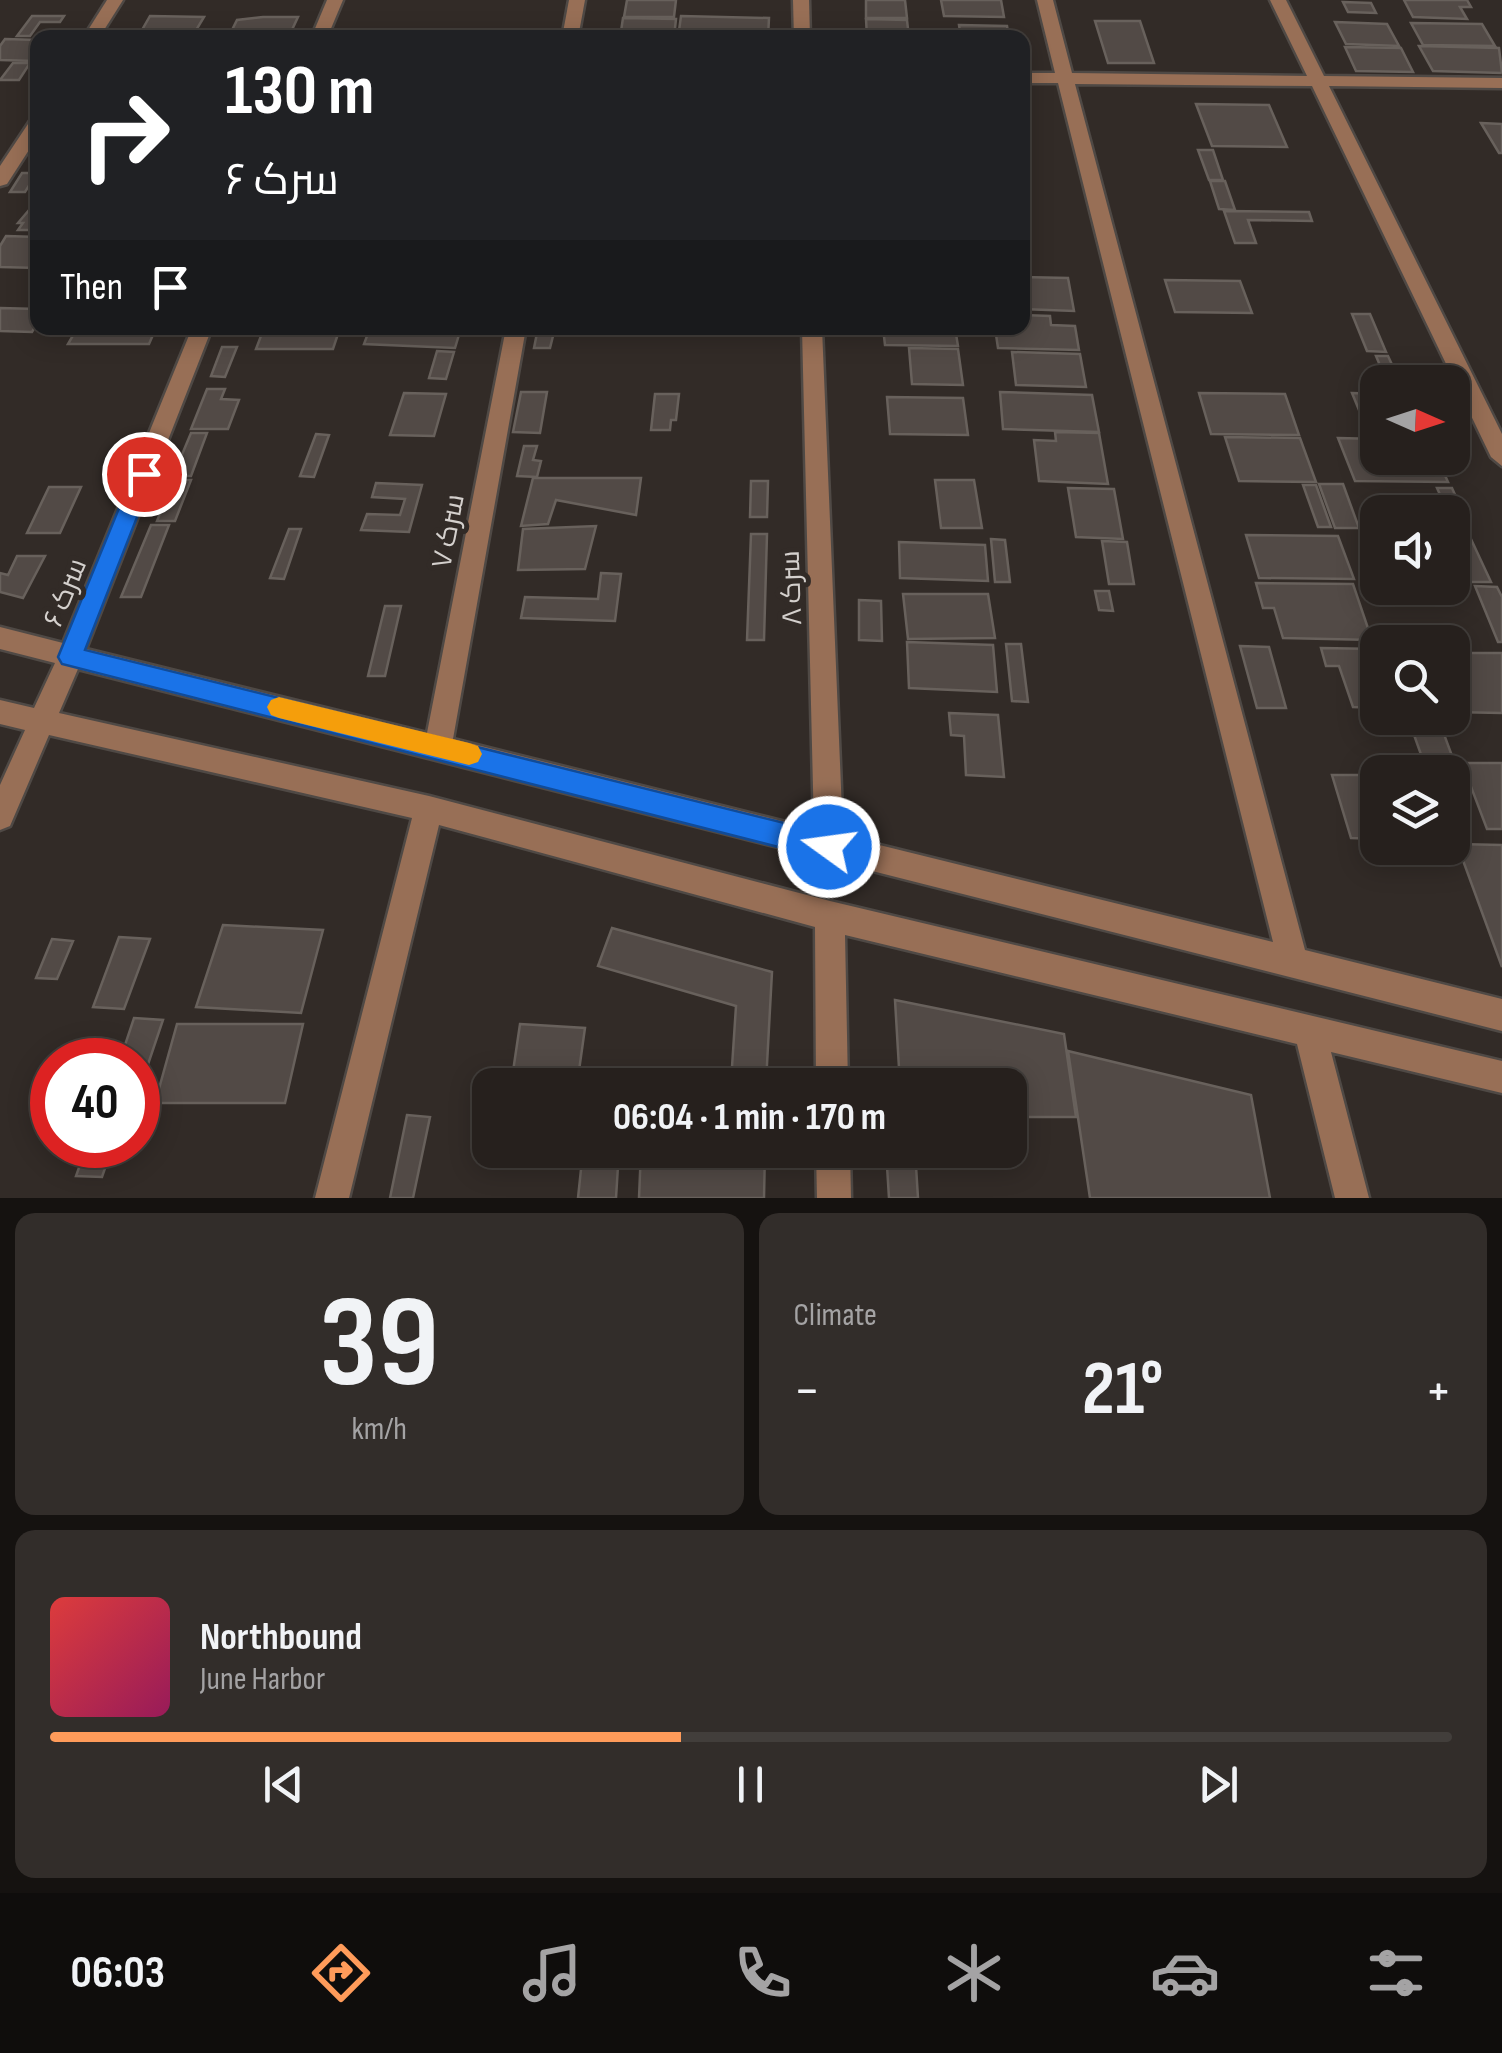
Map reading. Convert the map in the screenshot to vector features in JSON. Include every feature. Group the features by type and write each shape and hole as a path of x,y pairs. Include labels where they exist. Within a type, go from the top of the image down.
{"street":[{"path":"96,30 115,0"},
{"path":"322,30 335,0"},
{"path":"572,30 578,0"},
{"path":"801,0 802,30"},
{"path":"1046,0 1293,963"},
{"path":"1278,0 1502,456"},
{"path":"1030,78 1502,83"},
{"path":"0,180 30,134"},
{"name":"سرک ۶","path":"0,818 70,657 199,335"},
{"name":"سرک ۷","path":"438,746 515,335"},
{"name":"سرک ۸","path":"812,335 829,847"},
{"path":"0,638 1502,1016"},
{"path":"0,712 429,809 830,916 1502,1077"},
{"path":"332,1198 429,809"},
{"path":"830,916 832,1068"},
{"path":"1309,1029 1352,1198"},
{"path":"833,1168 834,1198"}],"building":[{"path":"627,0 676,0 674,17 624,17"},
{"path":"866,0 905,0 907,18 866,18"},
{"path":"941,0 1001,0 1004,17 944,16"},
{"path":"1404,0 1467,0 1471,7 1460,7 1467,19 1413,17"},
{"path":"1343,2 1371,3 1376,13 1348,12"},
{"path":"32,16 64,16 60,22 40,22 30,30 30,36 17,36"},
{"path":"150,16 204,17 196,30 142,30"},
{"path":"681,16 769,18 768,30 679,30"},
{"path":"298,17 292,30 232,30 237,20"},
{"path":"623,18 676,19 675,30 621,30"},
{"path":"866,19 907,20 908,30 867,30"},
{"path":"1095,21 1140,21 1154,63 1108,63"},
{"path":"1335,22 1387,24 1399,46 1346,44"},
{"path":"1411,23 1482,24 1495,46 1423,45"},
{"path":"959,25 1007,26 1008,30 960,30"},
{"path":"5,39 30,40 30,61 0,60 0,46"},
{"path":"1419,46 1499,48 1502,73 1433,71"},
{"path":"1345,47 1401,48 1413,72 1356,71"},
{"path":"13,63 30,63 19,80 0,80"},
{"path":"1196,104 1269,105 1287,147 1212,146"},
{"path":"1481,123 1502,124 1502,153 1499,153"},
{"path":"1198,150 1213,150 1223,180 1209,180"},
{"path":"22,173 30,173 25,192 10,192"},
{"path":"1210,181 1225,181 1235,210 1219,209"},
{"path":"30,209 30,230 18,230 23,223 18,223"},
{"path":"1224,211 1309,212 1312,221 1248,220 1256,243 1235,243"},
{"path":"6,236 30,237 30,268 0,267 0,246"},
{"path":"1030,277 1068,278 1074,311 1030,309"},
{"path":"1165,280 1240,281 1252,313 1175,312"},
{"path":"0,308 30,309 30,332 0,331"},
{"path":"1352,314 1370,314 1386,352 1367,351"},
{"path":"1030,315 1050,316 1051,325 1075,326 1079,350 998,348 996,335 1030,335"},
{"path":"73,335 153,335 149,344 68,344"},
{"path":"261,335 338,335 333,349 256,349"},
{"path":"367,335 459,335 455,348 364,344"},
{"path":"537,335 553,335 550,348 534,348"},
{"path":"884,335 956,335 958,346 885,345"},
{"path":"222,347 237,347 225,377 211,376"},
{"path":"909,348 958,349 963,385 912,384"},
{"path":"437,351 454,352 446,379 429,378"},
{"path":"1012,352 1080,354 1086,387 1016,385"},
{"path":"1376,356 1388,356 1392,365 1380,365"},
{"path":"207,389 225,389 221,399 239,400 228,429 191,429"},
{"path":"521,392 547,392 540,433 513,432"},
{"path":"1000,392 1092,395 1099,432 1003,429"},
{"path":"404,393 446,394 434,436 390,435"},
{"path":"1199,393 1285,394 1299,435 1211,434"},
{"path":"1352,393 1360,393 1360,412"},
{"path":"655,394 679,394 676,420 671,420 670,430 651,430"},
{"path":"887,397 963,398 968,435 890,434"},
{"path":"1055,432 1099,433 1108,484 1039,481 1034,440 1056,441"},
{"path":"191,433 207,433 191,476 173,476"},
{"path":"316,434 329,435 314,477 300,476"},
{"path":"1225,437 1300,438 1316,482 1239,481"},
{"path":"1338,438 1360,439 1360,475 1445,475 1448,482 1355,481"},
{"path":"524,446 537,446 533,460 541,461 537,477 517,476"},
{"path":"533,478 641,478 636,515 556,500 548,524 521,526"},
{"path":"173,480 191,480 175,521 157,521"},
{"path":"935,480 974,480 982,528 941,528"},
{"path":"751,481 768,481 767,517 750,517"},
{"path":"376,483 422,485 409,532 361,530 367,514 400,515 405,499 372,497"},
{"path":"1319,484 1343,484 1359,528 1335,528"},
{"path":"1303,485 1316,485 1331,527 1318,527"},
{"path":"49,487 81,487 60,533 27,533"},
{"path":"1068,488 1114,489 1123,539 1076,537"},
{"path":"1437,488 1452,488 1455,495 1440,495"},
{"path":"151,525 169,525 141,597 121,597"},
{"path":"596,526 585,569 518,570 523,529"},
{"path":"289,529 301,529 284,579 270,578"},
{"path":"751,534 767,534 764,640 747,640"},
{"path":"1246,535 1338,536 1354,579 1259,578"},
{"path":"1470,537 1491,582 1470,582"},
{"path":"991,539 1005,540 1010,582 995,582"},
{"path":"1102,541 1127,542 1134,584 1109,584"},
{"path":"899,542 985,545 988,581 900,578"},
{"path":"17,556 45,556 23,598 0,592 0,573 8,575"},
{"path":"601,573 621,574 615,621 521,618 525,597 598,599"},
{"path":"1256,583 1353,584 1367,625 1360,625 1360,640 1283,638 1274,608 1263,608"},
{"path":"1475,586 1497,587 1502,597 1502,642 1498,642"},
{"path":"1095,591 1109,591 1113,611 1099,610"},
{"path":"903,594 988,594 995,638 908,639"},
{"path":"859,600 881,601 882,641 859,640"},
{"path":"385,606 401,606 385,676 368,676"},
{"path":"907,642 993,645 997,692 909,688"},
{"path":"1006,644 1021,644 1028,702 1012,701"},
{"path":"1240,646 1269,647 1286,708 1257,708"},
{"path":"1321,648 1360,649 1360,707 1353,707 1339,666 1326,666"},
{"path":"1470,653 1502,653 1502,713 1470,712"},
{"path":"949,713 998,715 1004,777 966,775 964,736 951,735"},
{"path":"1414,735 1444,735 1452,755 1421,755"},
{"path":"1470,763 1502,763 1502,829 1487,829 1470,784"},
{"path":"1332,775 1360,775 1360,838 1351,838"},
{"path":"1470,844 1502,845 1502,967 1465,865 1470,865"},
{"path":"223,925 323,930 301,1013 196,1007"},
{"path":"612,928 772,972 767,1068 732,1068 736,1006 598,966"},
{"path":"119,937 150,939 124,1009 93,1007"},
{"path":"52,939 73,941 57,979 36,978"},
{"path":"895,1000 1064,1034 1076,1117 1027,1117 1027,1068 899,1068"},
{"path":"134,1018 163,1020 157,1038 127,1038"},
{"path":"177,1024 303,1024 285,1103 160,1103 160,1085"},
{"path":"520,1024 585,1028 579,1068 514,1068"},
{"path":"1068,1051 1251,1095 1270,1198 1090,1198"},
{"path":"407,1115 430,1117 413,1198 390,1198"},
{"path":"79,1168 105,1168 102,1177 76,1176"},
{"path":"581,1168 618,1168 616,1198 578,1198"},
{"path":"640,1168 765,1168 764,1198 639,1198"},
{"path":"887,1168 916,1168 918,1198 889,1198"}],"slow traffic":[{"path":"279,707 469,754"}],"route":[{"path":"144,474 70,657 438,746 829,847"}]}
